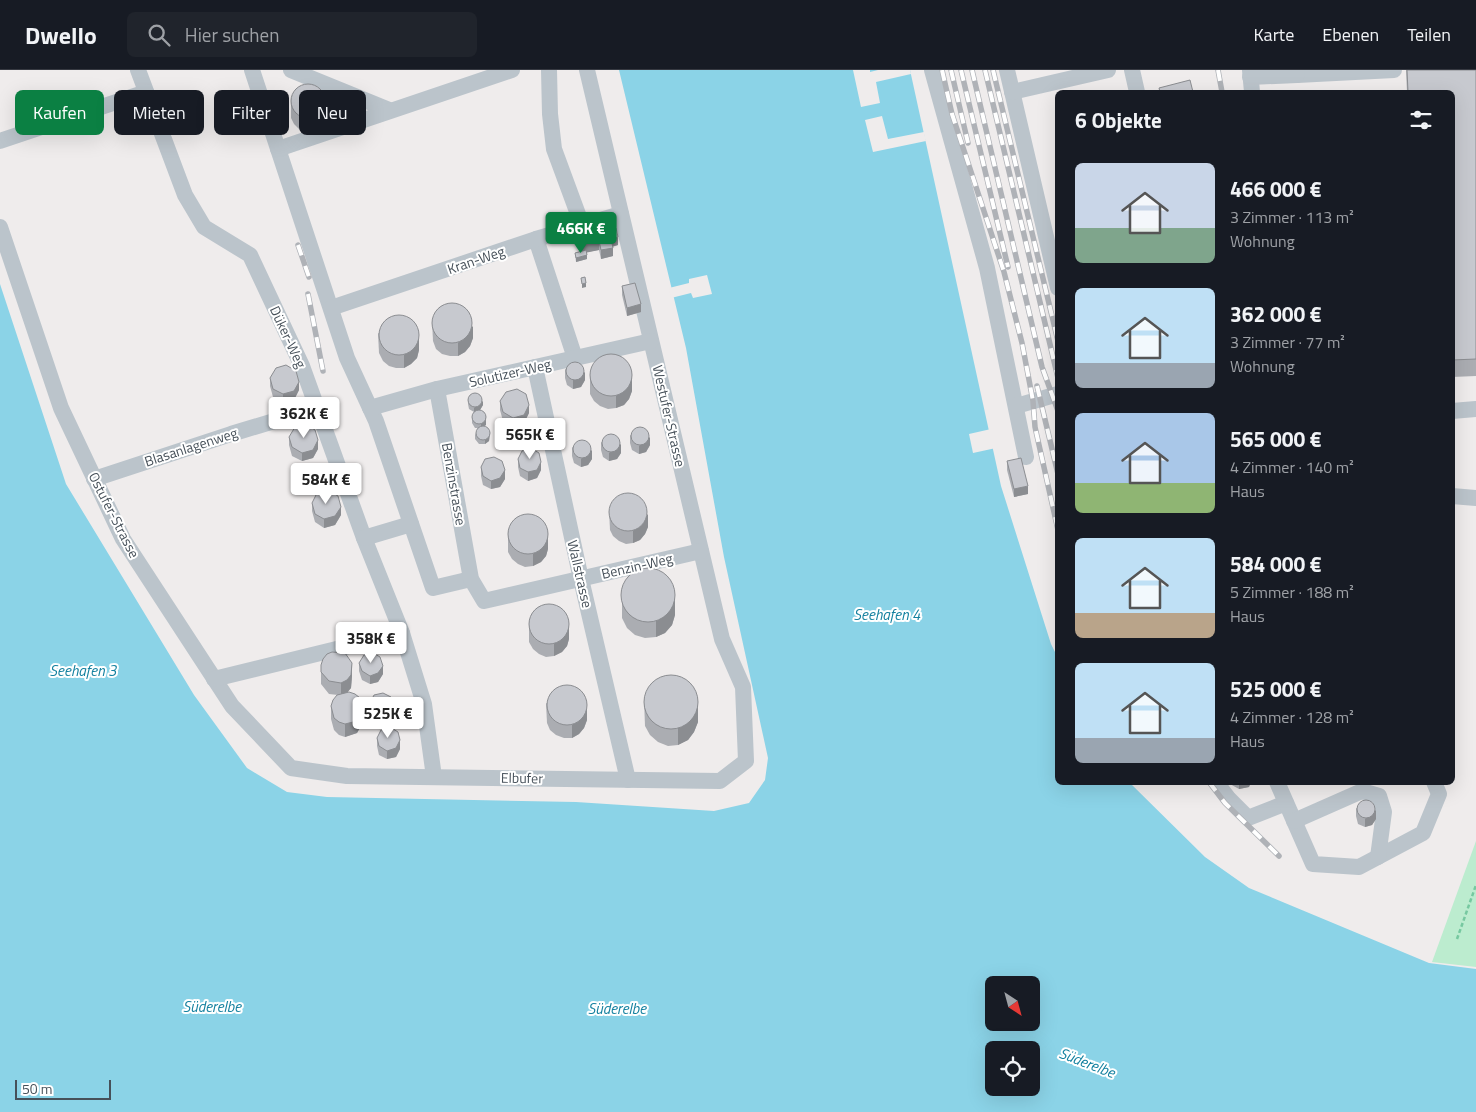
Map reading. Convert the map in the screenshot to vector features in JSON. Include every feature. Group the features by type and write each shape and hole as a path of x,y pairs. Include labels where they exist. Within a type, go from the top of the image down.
{"street":[{"name":"Düker-Weg","path":"138,70 145,90"},
{"path":"252,70 347,358 370,408 433,588 471,580"},
{"path":"291,70 389,110"},
{"path":"278,149 512,70"},
{"path":"549,70 550,114 554,149 582,225"},
{"name":"Westufer-Strasse","path":"587,70 722,638 743,688 746,761"},
{"path":"932,70 987,268 1026,458"},
{"path":"1007,70 1055,275"},
{"path":"1012,92 1108,70"},
{"path":"1132,70 1137,90"},
{"path":"1250,80 1296,72 1394,70"},
{"path":"0,140 114,103"},
{"name":"Düker-Weg","path":"162,135 185,195 204,227 250,254 302,366 364,538 402,633 424,704 434,777"},
{"name":"Kran-Weg","path":"331,308 536,239 621,214"},
{"name":"Ostufer-Strasse","path":"0,227 60,408 123,539 232,706 291,768"},
{"path":"536,239 575,358"},
{"name":"Solutizer-Weg","path":"370,408 437,390 651,341"},
{"name":"Wallstrasse","path":"535,367 581,579 628,780"},
{"name":"Benzinstrasse","path":"437,390 471,580"},
{"path":"1016,406 1055,395"},
{"name":"Blasanlagenweg","path":"94,479 317,408"},
{"path":"1455,412 1476,409"},
{"path":"1455,496 1476,498"},
{"path":"364,538 411,524"},
{"name":"Benzin-Weg","path":"471,580 484,601 702,551"},
{"path":"214,678 402,633"},
{"name":"Elbufer","path":"291,768 347,776 720,781 746,761"},
{"path":"1218,785 1229,800 1248,818 1286,803"},
{"path":"1279,785 1313,864 1359,867 1423,834 1438,794 1435,785"},
{"path":"1294,821 1362,791 1379,796 1384,812 1378,858"}],"path":[{"path":"1457,938 1476,884"}],"green space":[{"path":"1476,841 1476,967 1432,962"}],"water":[{"path":"619,70 910,70 1001,486 1055,652 1055,785 1132,785 1205,857 1249,888 1429,963 1476,969 1476,1112 0,1112 0,284 66,484 194,695 247,768 287,792 327,797 576,802 714,811 749,803 765,780 768,758 724,557 686,348"}],"pier":[{"path":"853,70 870,70 870,72 878,70 910,70 911,74 876,82 880,103 861,107"},
{"path":"882,116 888,139 924,132 926,141 873,152 865,120"},
{"path":"707,275 712,294 693,298 691,293 671,298 669,288 689,283 689,279"},
{"path":"991,429 996,448 973,453 969,434"}],"building":[{"path":"1407,70 1476,70 1476,359 1455,360 1455,90 1408,90"},
{"path":"1190,80 1192,90 1160,90 1159,88"},
{"path":"308,84 315,85 320,89 299,90 299,115 296,113 292,108 291,101 292,94 296,89 301,85"},
{"path":"616,228 618,237 611,239 613,248 601,250 599,241 580,246 578,237"},
{"path":"586,250 587,255 576,258 575,253"},
{"path":"585,277 586,283 582,284 581,278"},
{"path":"635,283 641,304 627,308 622,286"},
{"path":"456,303 463,306 469,312 472,323 471,331 463,340 456,343 448,343 441,340 433,331 432,319 435,312 444,304"},
{"path":"403,315 410,318 416,324 419,335 418,343 410,352 403,355 395,355 388,352 380,343 379,331 382,324 391,316"},
{"path":"611,354 626,360 632,375 626,390 611,396 596,390 590,375 596,360"},
{"path":"571,362 579,362 584,367 582,378 571,380 566,375 566,367"},
{"path":"286,365 296,371 299,382 294,391 283,394 273,389 270,378 276,368"},
{"path":"517,389 526,394 529,405 524,415 513,418 503,412 500,401 506,392"},
{"path":"472,393 478,393 482,400 478,407 472,407 468,403 468,397"},
{"path":"476,410 482,410 486,417 482,424 476,424 472,420 472,414"},
{"path":"306,424 315,430 318,440 313,450 302,453 292,447 289,437 295,427"},
{"path":"480,426 486,426 490,433 486,440 480,440 476,436 476,430"},
{"path":"636,427 644,427 649,432 647,443 636,445 631,440 631,432"},
{"path":"607,434 615,434 620,439 618,450 607,452 602,447 602,439"},
{"path":"578,440 586,440 591,445 589,456 578,458 573,453 573,445"},
{"path":"531,448 539,453 541,462 537,470 528,472 520,468 518,459 522,451"},
{"path":"494,457 502,461 505,470 500,478 491,481 483,476 481,467 485,459"},
{"path":"1021,458 1028,486 1014,489 1007,461"},
{"path":"328,490 338,496 341,507 335,516 324,519 315,514 312,503 317,493"},
{"path":"628,493 642,498 647,512 642,526 628,531 614,526 609,512 614,498"},
{"path":"532,514 539,517 545,523 548,534 547,542 539,551 532,554 524,554 517,551 509,542 508,530 511,523 520,515"},
{"path":"648,568 658,570 667,576 673,585 675,595 673,605 667,614 658,620 648,622 638,620 629,614 623,605 621,595 623,585 629,576 638,570"},
{"path":"553,604 560,607 566,613 569,624 568,632 560,641 553,644 545,644 538,641 530,632 529,620 532,613 541,605"},
{"path":"332,652 345,653 352,663 351,675 341,683 329,681 321,672 323,659"},
{"path":"372,652 380,657 383,666 378,673 370,676 362,671 359,663 364,655"},
{"path":"671,675 681,677 690,683 696,692 698,702 696,712 690,721 681,727 671,729 661,727 652,721 646,712 644,702 646,692 652,683 661,677"},
{"path":"571,685 578,688 584,694 587,705 586,713 578,722 571,725 563,725 556,722 548,713 547,701 550,694 559,686"},
{"path":"349,692 360,698 363,710 357,721 345,724 334,718 331,706 337,695"},
{"path":"383,693 391,697 393,706 389,714 380,717 372,712 370,703 374,695"},
{"path":"390,727 398,732 400,740 396,748 387,751 379,746 377,738 381,730"},
{"path":"1362,800 1370,800 1375,805 1373,816 1362,818 1357,813 1357,805"}],"railway":[{"path":"942,70 952,114 1004,272 1022,343 1033,401 1035,427 1055,517"},
{"path":"951,70 968,143"},
{"path":"961,70 1008,267"},
{"path":"972,70 1042,367 1055,403"},
{"path":"985,70 1055,365"},
{"path":"993,70 1055,328"},
{"path":"1218,70 1222,90"},
{"path":"298,245 309,277"},
{"path":"308,294 323,371"},
{"path":"1037,386 1055,461"},
{"path":"1211,785 1225,803 1279,856"}],"water label":[{"name":"Seehafen 4","path":"887,615"},
{"name":"Seehafen 3","path":"83,671"},
{"name":"Süderelbe","path":"212,1007"},
{"name":"Süderelbe","path":"617,1009"},
{"name":"Süderelbe","path":"1087,1063"}]}
